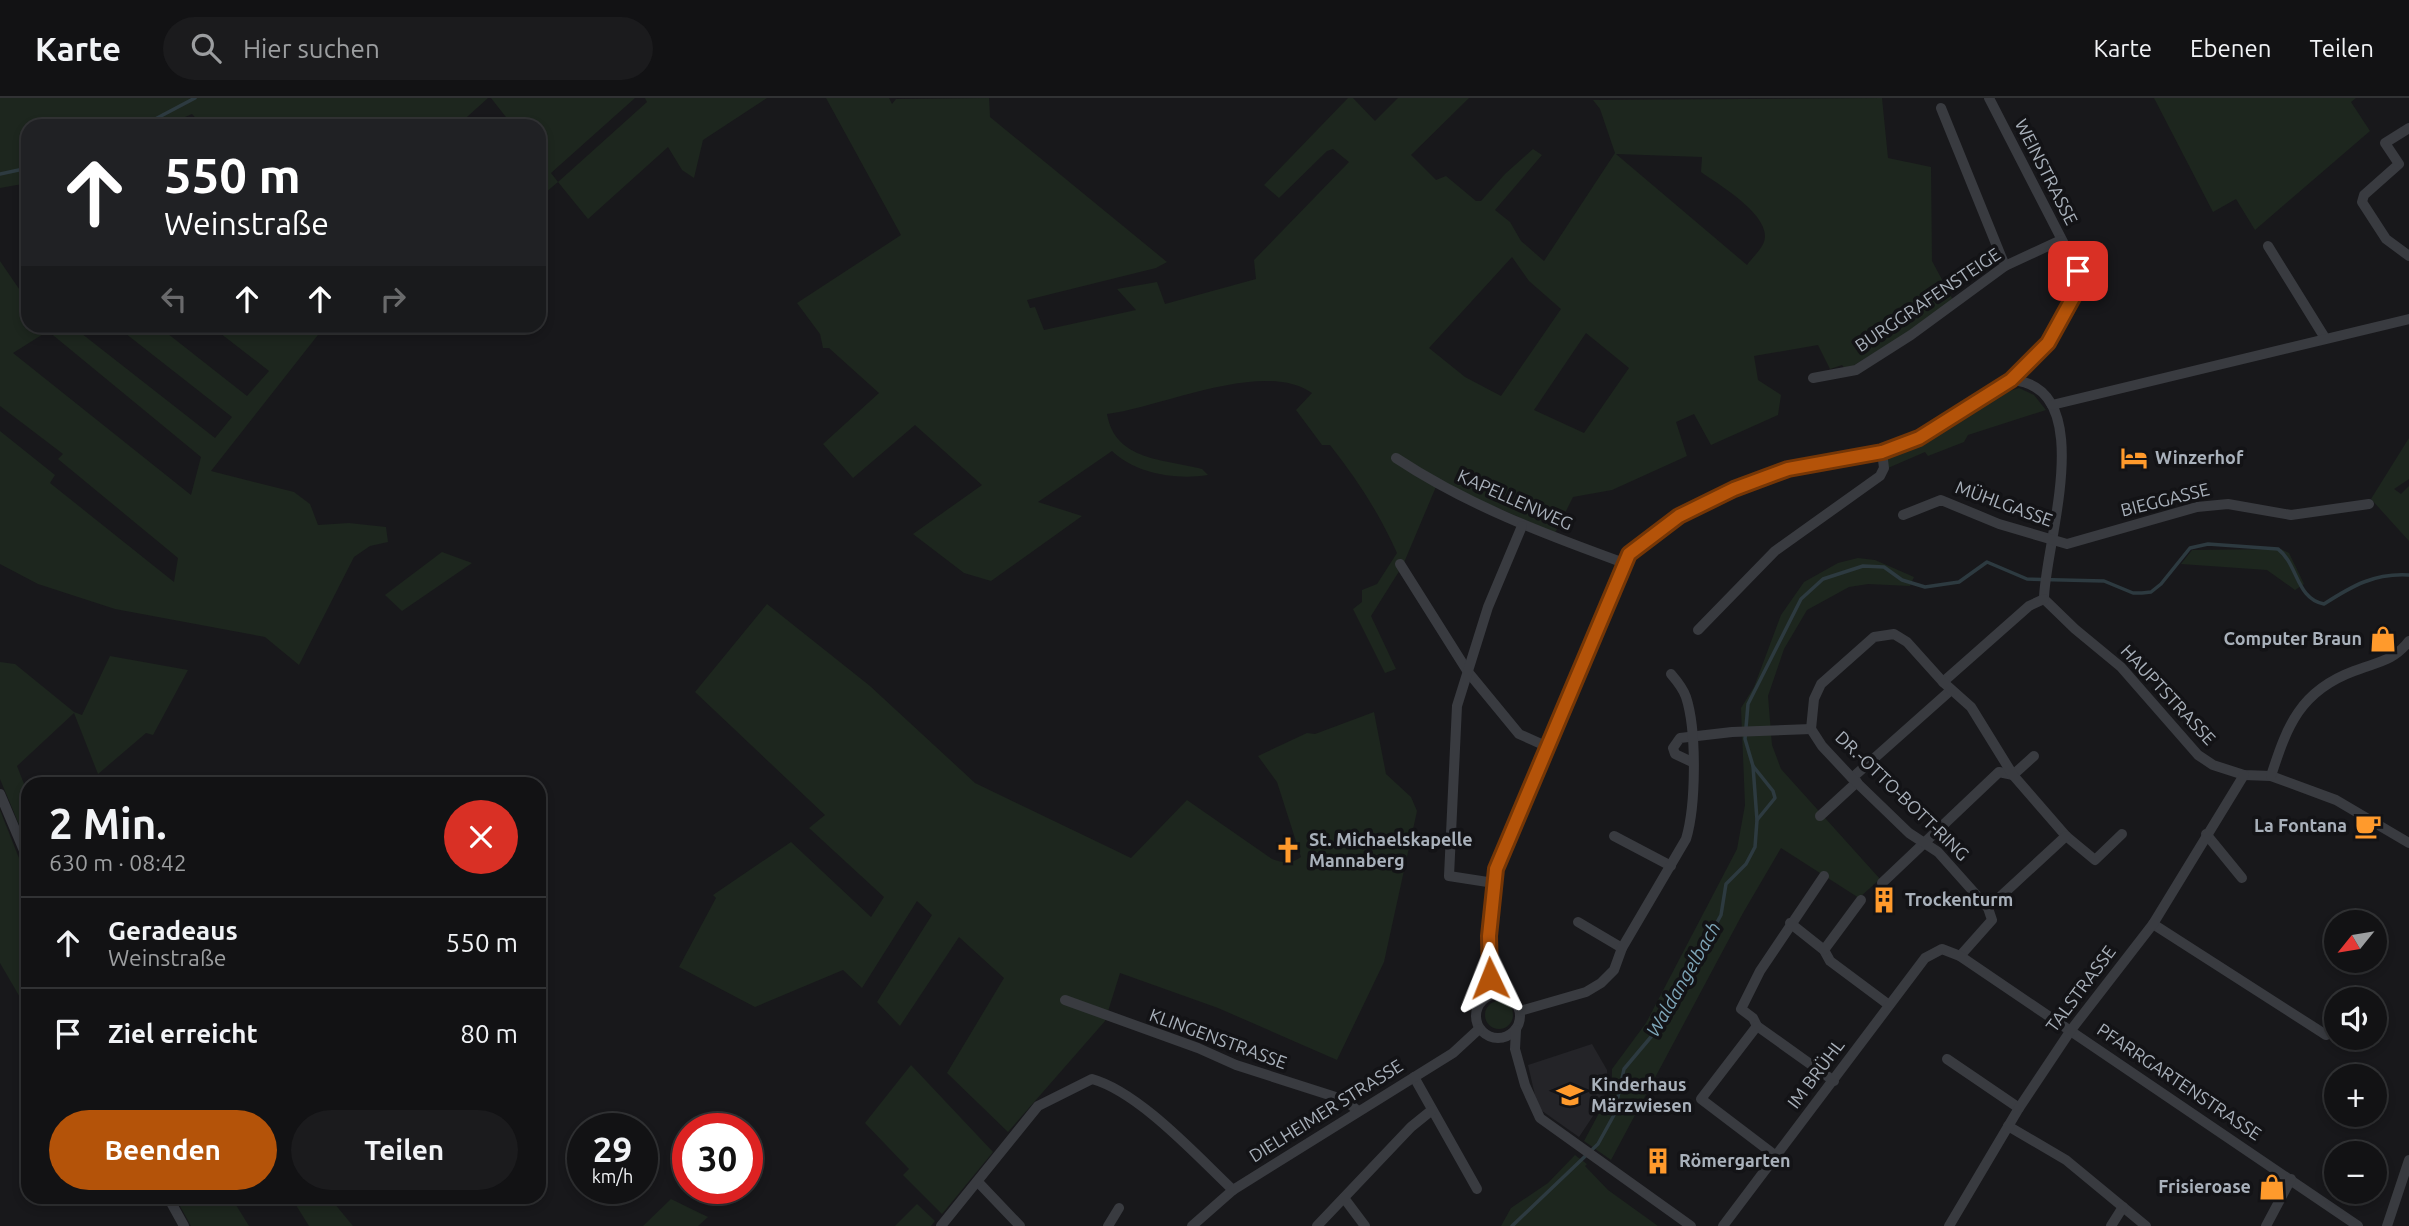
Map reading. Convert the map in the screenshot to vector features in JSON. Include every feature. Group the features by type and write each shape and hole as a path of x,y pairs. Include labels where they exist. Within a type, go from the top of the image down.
{"street":[{"name":"WEINSTRASSE","path":"1989,98 2078,271 2080,285 2048,343 2011,380"},
{"path":"1941,108 2005,266"},
{"path":"2399,164 2385,143 2409,128"},
{"path":"2409,158 2364,195 2362,202 2386,239 2409,256"},
{"name":"BURGGRAFENSTEIGE","path":"1813,378 1857,370 1911,335 2005,266 2061,240"},
{"path":"2268,246 2325,338"},
{"path":"2052,405 2409,319"},
{"path":"1492,995 1489,936 1494,883 1514,823 1629,554 1647,537 1679,516 1734,489 1788,469 1882,452 1919,438 2011,380 2024,381 2041,389 2052,405 2056,418 2062,481 2045,595 2029,606 1947,686 1820,816"},
{"path":"1698,630 1775,551 1880,475 1884,468 1882,452"},
{"name":"KAPELLENWEG","path":"1396,458 1433,482 1522,526 1624,564"},
{"name":"MÜHLGASSE","path":"1903,515 1941,500 1999,524 2054,541"},
{"name":"BIEGGASSE","path":"2054,541 2067,544 2208,506 2228,504 2291,515 2369,504"},
{"path":"1494,883 1449,876 1457,706 1488,607 1522,526"},
{"path":"1400,564 1468,672 1519,734 1548,747"},
{"name":"HAUPTSTRASSE","path":"2045,595 2075,629 2121,667 2198,755 2213,765 2244,775 2271,776 2349,805 2409,843"},
{"name":"DR.-OTTO-BOTT-RING","path":"1987,908 1938,852 1924,844 1855,780 1822,746 1811,729 1814,699 1821,684 1874,637 1894,634 1902,637 1947,686 1971,707 2013,775 2066,836 2095,860 2122,834"},
{"path":"2271,776 2287,727 2308,699 2350,672 2398,655 2409,641"},
{"path":"1520,1010 1575,996 1601,983 1614,970 1622,948 1671,866 1692,821 1695,789 1686,697 1671,674"},
{"path":"1692,762 1675,754 1673,748 1680,738 1732,732 1811,729"},
{"path":"1882,883 1999,772 2013,775 2034,756"},
{"name":"TALSTRASSE","path":"1949,1226 2019,1108 2071,1030 2153,924 2244,775"},
{"path":"0,794 21,844"},
{"path":"2206,834 2242,878"},
{"path":"1614,836 1671,866"},
{"path":"1960,956 1992,920 1987,908 2066,836"},
{"path":"1824,876 1790,923 1747,992 1741,1009 1753,1018 1757,1026 1834,1080"},
{"path":"1824,950 1860,900"},
{"path":"1578,922 1622,948"},
{"path":"1790,923 1824,950 1829,961 1889,1005"},
{"path":"2153,924 2324,1034"},
{"name":"PFARRGARTENSTRASSE","path":"1942,949 1960,956 2358,1226"},
{"name":"IM BRÜHL","path":"1723,1226 1925,958 1942,949"},
{"path":"1516,1049 1501,1039 1489,1037 1479,1029 1476,1021 1478,1005 1492,995 1504,995 1514,1000 1520,1010 1516,1049 1529,1100 1540,1118 1691,1226"},
{"name":"KLINGENSTRASSE","path":"1065,1000 1198,1048 1236,1065 1345,1100 1358,1111"},
{"path":"1757,1026 1701,1099 1776,1156"},
{"name":"DIELHEIMER STRASSE","path":"1192,1226 1233,1189 1453,1053 1479,1029"},
{"path":"1501,1039 1516,1030"},
{"path":"1947,1059 2019,1108"},
{"path":"1414,1077 1477,1189"},
{"path":"938,1225 978,1182 1038,1106 1092,1079 1110,1084 1163,1124 1233,1189"},
{"path":"1317,1226 1411,1127 1432,1110"},
{"path":"2008,1126 2066,1160 2146,1226"},
{"path":"2387,1226 2407,1173 2409,1160"},
{"path":"2266,1226 2291,1179"},
{"path":"978,1182 1020,1226"},
{"path":"1344,1198 1365,1226"},
{"path":"172,1204 184,1226"},
{"path":"2111,1226 2123,1207"},
{"path":"1108,1226 1119,1208"}],"shaded area":[{"path":"0,98 488,98 465,119 197,119 192,114 180,119 21,119 21,184 0,188"},
{"path":"491,98 635,98 551,173 558,182 546,192 546,119 508,119"},
{"path":"645,98 767,98 703,140 694,178 682,170 668,147 588,219 558,182 647,102"},
{"path":"826,98 889,98 892,104 896,99 989,98 990,117 1167,262 1156,268 1027,300 1030,308 1035,307 1044,330 1136,310 1117,289 1157,282 1165,304 1256,279 1254,260 1349,162 1333,149 1327,151 1279,198 1264,185 1348,98 1353,98 1375,121 1398,98 1469,98 1411,155 1436,180 1446,176 1476,201 1481,201 1505,174 1533,149 1542,155 1495,210 1510,222 1521,241 1544,261 1615,153 1600,109 1593,100 1882,98 1888,158 1931,167 1932,261 1953,300 1911,331 1846,370 1842,365 1830,369 1818,345 1754,356 1758,380 1781,395 1778,415 1711,445 1694,414 1676,422 1687,456 1612,490 1573,497 1555,533 1438,482 1403,565 1371,616 1396,669 1385,673 1353,609 1362,602 1362,590 1377,584 1397,553 1375,510 1349,471 1330,445 1322,445 1296,410 1312,393 1292,384 1267,381 1241,383 1107,414 1120,441 1131,449 1157,460 1202,469 1208,475 1183,477 1157,474 1133,465 1112,451 1038,502 1082,516 991,581 964,573 913,534 982,485 915,425 853,478 823,444 879,393 829,348 823,348 820,334 797,303 901,235","holes":["1616,154 1702,157 1701,172 1743,202 1760,222 1765,232 1761,248 1747,265","1512,257 1529,281 1561,309 1501,396 1465,377 1429,348","1586,333 1629,368 1584,433 1534,410"]},
{"path":"2154,98 2356,98 2351,102 2370,131 2255,230 2236,199 2213,212"},
{"path":"0,261 21,292 21,333 45,333 13,353 191,495 201,457 50,333 81,333 215,438 232,417 125,333 167,333 247,396 269,371 220,333 319,333 211,471 294,492 310,504 318,525 349,523 386,527 388,542 370,546 354,557 299,665 265,637 115,609 38,584 0,564 0,431 55,475 50,483 174,582 178,558 58,459 63,454 0,406"},
{"path":"2019,388 2034,395 2046,410 1968,435 1964,442 1928,456 1925,452 1888,468 1888,457 1904,452 1997,395"},
{"path":"2409,438 2409,479 2394,489 2401,494 2409,486 2409,541 2371,499"},
{"path":"2281,549 2289,553 2304,584 2295,590 2267,570 2181,564 2192,550"},
{"path":"442,552 472,563 402,611 385,595"},
{"path":"1858,558 1875,560 1914,577 1910,586 1868,584 1849,587 1807,610 1784,649 1768,696 1772,745 1781,769 1880,879 1859,898 1781,848 1743,913 1611,1160 1584,1141 1612,1089 1612,1069 1646,1023 1737,849 1745,805 1741,708 1754,687 1781,615 1804,582 1838,563"},
{"path":"767,604 870,686 975,783 1131,858 1187,800 1272,859 1287,862 1298,859 1301,857 1277,782 1258,756 1307,733 1315,734 1374,712 1386,774 1411,797 1417,811 1384,962 1337,1060 1218,1008 1120,973 1105,1021 1008,1132 947,1073 1004,978 959,937 900,1026 877,1002 932,915 917,901 862,988 843,970 755,1007 679,967 716,898 713,895 791,842 871,917 884,897 809,828 825,815 695,692"},
{"path":"110,656 188,670 153,735 146,733 98,774 74,713 17,766 21,777 21,829 0,779 0,662 15,664 74,712 82,715"},
{"path":"0,810 21,863 21,999 0,963"},
{"path":"1499,1001 1509,1005 1513,1015 1509,1025 1499,1029 1489,1025 1485,1015 1489,1005"},
{"name":"Kinderhaus Märzwiesen","path":"1592,1044 1607,1070 1608,1086 1601,1104 1579,1137 1538,1108 1528,1065"},
{"path":"911,1065 993,1152 942,1214 903,1175 909,1169 865,1123"},
{"path":"1575,1155 1587,1164 1585,1166 1608,1190 1658,1226 1501,1226 1511,1208 1548,1183"},
{"path":"671,1199 672,1204 681,1204 708,1217 698,1226 643,1226"},
{"path":"179,1204 235,1204 249,1226 191,1226"},
{"path":"295,1204 335,1204 353,1226 309,1226"},
{"path":"917,1204 935,1221 931,1226 895,1226"}],"waterway":[{"path":"155,119 195,98"},
{"path":"0,174 21,170"},
{"name":"Waldangelbach","path":"1512,1226 1598,1144 1614,1115 1624,1069 1661,1025 1721,915 1726,884 1746,864 1755,847 1757,820 1753,766 1745,739 1748,704 1801,599 1823,579 1863,566 1884,567 1902,580 1925,587 1959,582 1987,562 2027,579 2104,581 2133,593 2142,593 2151,592 2161,584 2190,548 2208,544 2278,549 2290,563 2302,588 2315,601 2324,604 2364,582 2385,576 2409,575"},
{"name":"Waldangelbach","path":"1753,766 1773,791 1775,798 1757,820"}],"place":[{"name":"Winzerhof","path":"2134,458"},
{"name":"Computer Braun","path":"2383,639"},
{"name":"La Fontana","path":"2368,826"},
{"name":"St. Michaelskapelle Mannaberg","path":"1288,850"},
{"name":"Trockenturm","path":"1884,900"},
{"name":"Kinderhaus Märzwiesen","path":"1570,1095"},
{"name":"Römergarten","path":"1658,1161"},
{"name":"Frisieroase","path":"2272,1187"}],"route":[{"path":"1490,978 1489,936 1496,869 1569,702 1609,595 1629,554 1647,537 1679,516 1734,489 1788,469 1882,452 1919,438 2011,380 2038,355 2048,343 2080,285 2078,271"}]}
